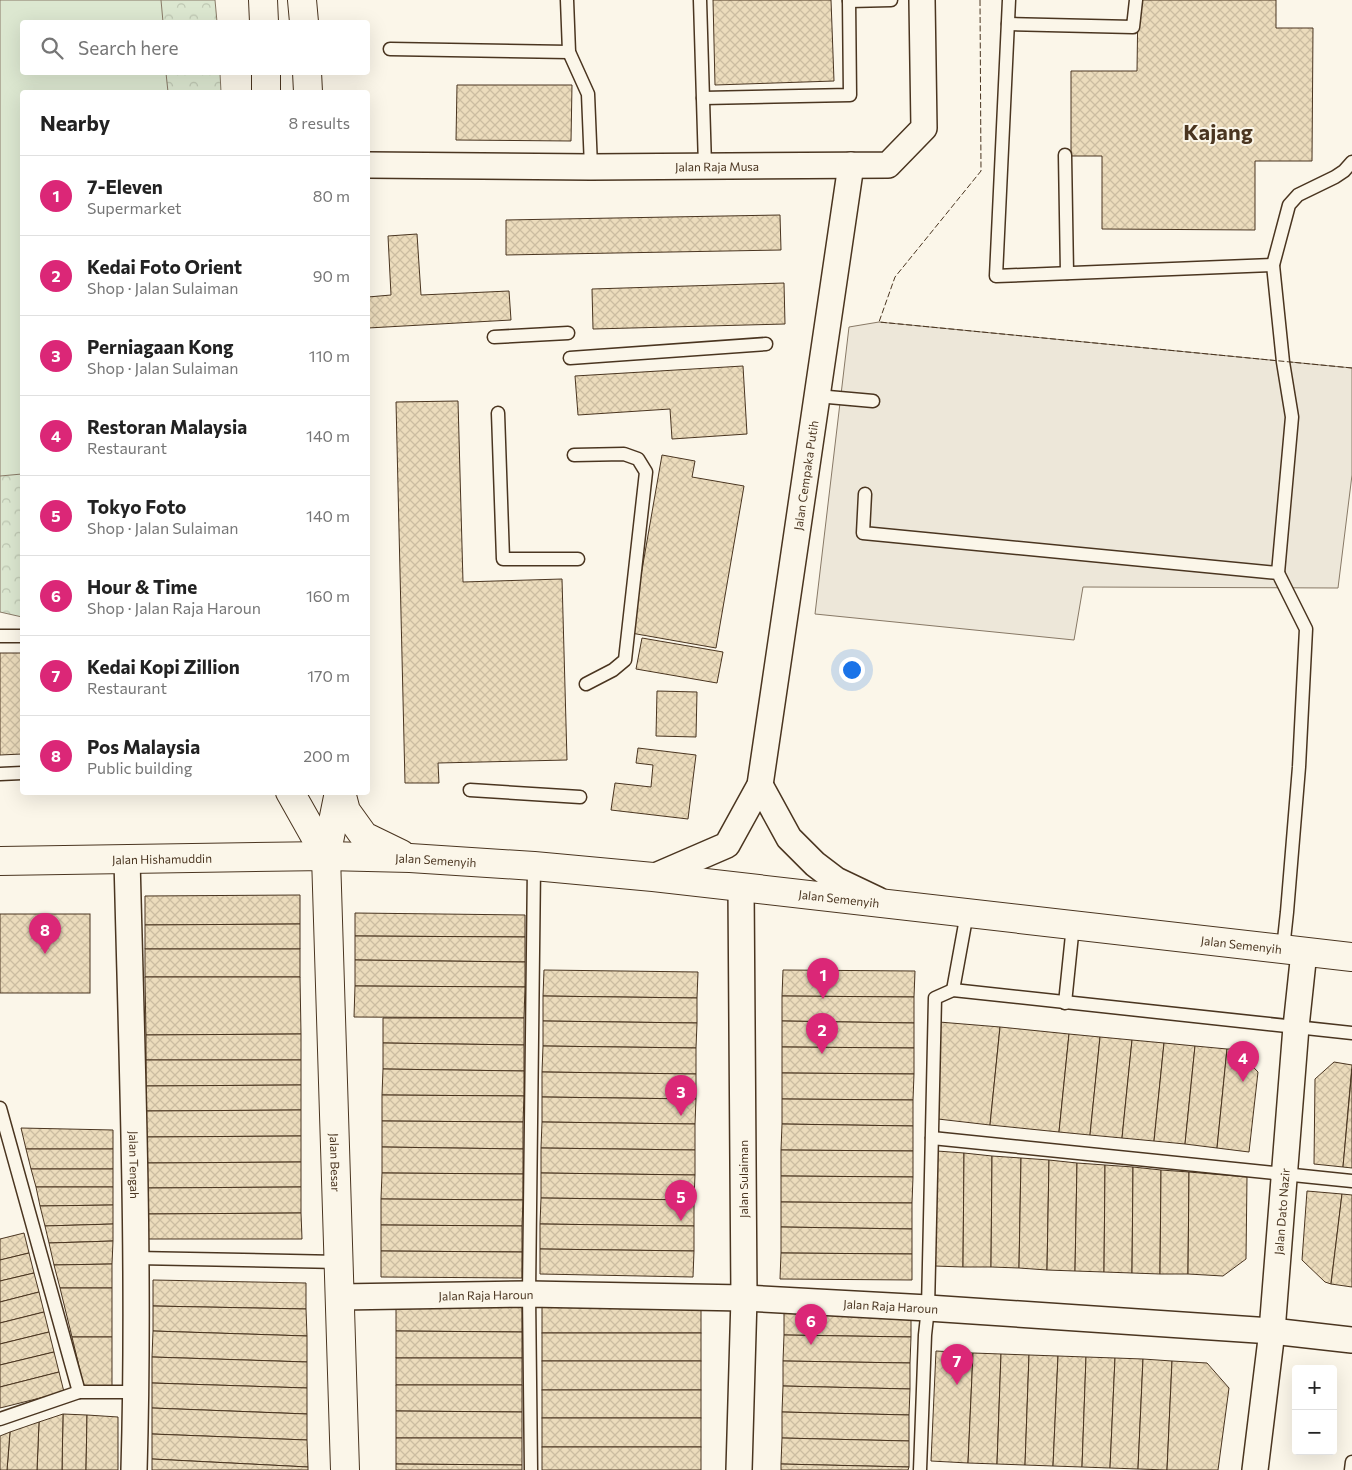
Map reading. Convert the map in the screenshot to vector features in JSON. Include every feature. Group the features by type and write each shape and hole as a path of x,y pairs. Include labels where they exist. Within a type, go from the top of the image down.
{"main road":[{"path":"263,0 264,20"},
{"path":"302,0 304,20"},
{"path":"266,75 266,90"},
{"path":"307,75 308,90"},
{"path":"292,795 326,856"},
{"path":"326,856 339,795"},
{"path":"341,795 346,812 364,836 410,858"},
{"name":"Jalan Semenyih","path":"326,856 410,858 534,866 653,877 1352,957"},
{"name":"Jalan Hishamuddin","path":"0,861 326,856"},
{"name":"Jalan Besar","path":"326,856 345,1470"}],"street":[{"name":"Jalan Raja Musa","path":"370,165 591,167 888,165 924,128 922,0"},
{"name":"Jalan Cempaka Putih","path":"653,877 727,845 760,785 851,165"},
{"path":"760,785 790,838 815,864 836,880 885,903"},
{"name":"Jalan Tengah","path":"127,860 136,1258 134,1470"},
{"name":"Jalan Sulaiman","path":"739,1470 744,1298 741,887"},
{"name":"Jalan Dato Nazir","path":"1256,1470 1272,1331 1296,1027 1293,950"},
{"name":"Jalan Raja Haroun","path":"340,1297 529,1294 744,1298 1272,1331 1352,1340"}],"lane":[{"path":"567,0 569,52 588,94 591,167"},
{"path":"700,0 705,166"},
{"path":"703,98 850,95 848,1 891,0"},
{"path":"1009,0 996,276 1273,265"},
{"path":"1008,24 1133,27 1136,0"},
{"path":"390,49 569,52"},
{"path":"1065,155 1066,273"},
{"path":"1293,950 1288,902 1299,767 1306,629 1278,573 1292,417 1283,362 1273,265 1289,205 1298,195 1335,177 1352,162"},
{"path":"494,337 568,333"},
{"path":"570,358 766,344"},
{"path":"817,396 873,401"},
{"path":"498,413 503,559 578,559"},
{"path":"574,455 624,454 638,459 646,472 625,660 613,670 586,684"},
{"path":"865,494 863,533 1278,573"},
{"path":"0,636 20,636"},
{"path":"0,774 20,774"},
{"path":"470,790 580,796"},
{"path":"531,1470 529,1294 534,866"},
{"path":"953,990 967,913"},
{"path":"1065,1003 1073,925"},
{"path":"920,1470 925,1335 928,1308 935,998 953,990 1352,1033"},
{"path":"0,1108 79,1392"},
{"path":"932,1138 1352,1181"},
{"path":"136,1258 339,1262"},
{"path":"0,1419 79,1392 136,1392"},
{"path":"1351,1470 1352,1462"}],"green space":[{"path":"0,0 215,0 217,20 20,20 20,75 220,75 221,90 20,90 20,617 0,612"},
{"path":"0,0 161,0 163,20 20,20 20,75 166,75 168,90 20,90 20,474 0,476"}],"shaded area":[{"path":"879,322 1352,368 1352,475 1338,588 1083,587 1074,640 815,614 849,327"}],"building":[{"path":"713,0 831,0 834,81 715,85"},
{"path":"1138,0 1276,0 1276,28 1313,28 1312,161 1255,161 1255,230 1102,229 1102,156 1071,156 1071,71 1137,71"},
{"path":"457,85 572,85 571,141 456,140"},
{"path":"780,215 781,250 506,255 506,220"},
{"path":"417,234 421,295 509,291 511,320 370,328 370,297 391,295 388,236"},
{"path":"784,283 785,324 593,329 592,289"},
{"path":"743,366 747,434 672,439 670,409 578,415 575,376"},
{"path":"458,401 463,582 562,579 567,760 438,763 439,783 405,783 396,402"},
{"path":"662,455 695,461 692,477 744,486 716,648 631,633"},
{"path":"642,638 723,652 717,683 636,669"},
{"path":"0,653 20,653 20,754 0,755"},
{"path":"657,691 697,692 696,737 656,736"},
{"path":"638,748 696,755 688,819 611,810 615,783 651,787 653,765 636,763"},
{"path":"300,895 300,924 145,925 145,896"},
{"path":"355,913 525,915 525,937 355,936"},
{"path":"0,914 90,914 90,993 0,993"},
{"path":"300,924 300,949 145,949 145,925"},
{"path":"355,936 525,937 525,962 355,960"},
{"path":"145,949 300,949 300,977 145,977"},
{"path":"355,960 525,962 525,987 355,986"},
{"path":"544,970 698,972 697,998 543,996"},
{"path":"783,970 915,971 914,997 782,996"},
{"path":"145,977 300,977 301,1034 146,1035"},
{"path":"355,986 525,987 524,1018 354,1017"},
{"path":"543,996 697,998 697,1023 543,1021"},
{"path":"782,996 914,997 914,1023 782,1021"},
{"path":"383,1018 524,1018 524,1045 383,1043"},
{"path":"543,1021 697,1023 696,1048 543,1046"},
{"path":"782,1021 914,1023 914,1048 782,1047"},
{"path":"939,1022 1000,1027 990,1125 938,1119"},
{"path":"1000,1027 1069,1034 1059,1132 990,1125"},
{"path":"301,1034 301,1060 146,1060 146,1035"},
{"path":"1069,1034 1100,1037 1090,1135 1059,1132"},
{"path":"1100,1037 1132,1040 1122,1138 1090,1135"},
{"path":"1132,1040 1164,1043 1154,1141 1122,1138"},
{"path":"383,1043 524,1045 524,1071 383,1069"},
{"path":"1164,1043 1195,1046 1185,1144 1154,1141"},
{"path":"543,1046 696,1048 696,1074 542,1072"},
{"path":"1195,1046 1227,1049 1217,1148 1185,1144"},
{"path":"782,1047 914,1048 914,1074 782,1073"},
{"path":"1227,1049 1236,1049 1258,1072 1249,1152 1217,1148"},
{"path":"146,1060 301,1060 301,1085 146,1086"},
{"path":"1334,1062 1352,1065 1343,1167 1314,1164 1315,1079"},
{"path":"383,1069 524,1071 524,1096 382,1095"},
{"path":"1352,1069 1352,1168 1343,1167"},
{"path":"542,1072 696,1074 696,1099 542,1097"},
{"path":"782,1073 914,1074 913,1100 782,1099"},
{"path":"301,1085 301,1110 146,1111 146,1086"},
{"path":"382,1095 524,1096 523,1122 382,1121"},
{"path":"542,1097 696,1099 695,1124 542,1122"},
{"path":"782,1099 913,1100 913,1126 782,1124"},
{"path":"301,1110 301,1136 146,1137 146,1111"},
{"path":"382,1121 523,1122 523,1149 382,1147"},
{"path":"542,1122 695,1124 695,1150 541,1148"},
{"path":"782,1124 913,1126 913,1151 781,1150"},
{"path":"21,1128 113,1130 113,1149 26,1149"},
{"path":"301,1136 301,1162 146,1163 146,1137"},
{"path":"382,1147 523,1149 523,1174 382,1173"},
{"path":"541,1148 695,1150 695,1175 541,1173"},
{"path":"26,1149 113,1149 113,1169 31,1169"},
{"path":"781,1150 913,1151 913,1177 781,1176"},
{"path":"937,1151 964,1153 963,1267 935,1266"},
{"path":"964,1153 992,1156 991,1267 963,1267"},
{"path":"992,1156 1021,1158 1019,1268 991,1267"},
{"path":"1021,1158 1049,1160 1047,1270 1019,1268"},
{"path":"1049,1160 1077,1163 1075,1271 1047,1270"},
{"path":"301,1162 301,1187 146,1188 146,1163"},
{"path":"1077,1163 1105,1165 1104,1272 1075,1271"},
{"path":"1105,1165 1133,1167 1132,1273 1104,1272"},
{"path":"1133,1167 1161,1170 1160,1274 1132,1273"},
{"path":"31,1169 113,1169 113,1187 36,1187"},
{"path":"1161,1170 1189,1172 1188,1274 1160,1274"},
{"path":"1189,1172 1247,1177 1246,1259 1223,1276 1188,1274"},
{"path":"382,1173 523,1174 523,1200 381,1199"},
{"path":"541,1173 695,1175 694,1200 541,1198"},
{"path":"781,1176 913,1177 912,1203 781,1202"},
{"path":"36,1187 113,1187 113,1205 40,1206"},
{"path":"301,1187 301,1213 147,1214 146,1188"},
{"path":"1307,1191 1342,1194 1331,1284 1325,1282 1302,1260"},
{"path":"1342,1194 1352,1195 1352,1287 1331,1284"},
{"path":"541,1198 694,1200 694,1226 540,1224"},
{"path":"381,1199 523,1200 522,1226 381,1225"},
{"path":"781,1202 912,1203 912,1229 781,1227"},
{"path":"113,1205 113,1224 45,1226 40,1206"},
{"path":"301,1213 302,1239 147,1239 147,1214"},
{"path":"113,1224 113,1241 49,1243 45,1226"},
{"path":"540,1224 694,1226 694,1251 540,1249"},
{"path":"381,1225 522,1226 522,1252 381,1251"},
{"path":"781,1227 912,1229 912,1254 781,1253"},
{"path":"24,1233 29,1253 0,1260 0,1239"},
{"path":"113,1241 112,1264 54,1265 49,1243"},
{"path":"540,1249 694,1251 693,1277 540,1274"},
{"path":"381,1251 522,1252 522,1278 381,1277"},
{"path":"29,1253 34,1273 0,1281 0,1260"},
{"path":"781,1253 912,1254 912,1280 780,1279"},
{"path":"112,1264 112,1288 60,1288 54,1265"},
{"path":"34,1273 39,1292 0,1302 0,1281"},
{"path":"153,1280 306,1283 306,1309 153,1306"},
{"path":"60,1288 112,1288 112,1337 72,1337"},
{"path":"39,1292 44,1312 0,1323 0,1302"},
{"path":"396,1305 522,1305 522,1332 396,1331"},
{"path":"542,1305 701,1305 701,1333 542,1333"},
{"path":"153,1306 306,1309 307,1336 153,1331"},
{"path":"784,1309 911,1312 911,1337 784,1335"},
{"path":"44,1312 49,1332 0,1344 0,1323"},
{"path":"153,1331 307,1336 307,1362 152,1357"},
{"path":"396,1331 522,1332 522,1358 396,1358"},
{"path":"49,1332 54,1352 0,1365 0,1344"},
{"path":"542,1333 701,1333 701,1361 542,1361"},
{"path":"784,1335 911,1337 910,1363 783,1361"},
{"path":"72,1337 112,1337 112,1386 84,1387"},
{"path":"936,1351 973,1353 968,1463 931,1461"},
{"path":"54,1352 59,1372 0,1387 0,1365"},
{"path":"973,1353 1001,1354 997,1464 968,1463"},
{"path":"1001,1354 1029,1355 1025,1465 997,1464"},
{"path":"1029,1355 1058,1356 1053,1466 1025,1465"},
{"path":"1058,1356 1086,1357 1082,1467 1053,1466"},
{"path":"152,1357 307,1362 307,1388 152,1383"},
{"path":"1086,1357 1115,1358 1110,1468 1082,1467"},
{"path":"396,1358 522,1358 522,1385 396,1385"},
{"path":"1115,1358 1143,1359 1138,1469 1110,1468"},
{"path":"1143,1359 1172,1361 1167,1470 1138,1469"},
{"path":"542,1361 701,1361 701,1390 542,1390"},
{"path":"783,1361 910,1363 910,1389 783,1386"},
{"path":"1172,1361 1207,1363 1229,1388 1218,1470 1167,1470"},
{"path":"59,1372 64,1392 0,1408 0,1387"},
{"path":"152,1383 307,1388 307,1414 152,1408"},
{"path":"396,1385 522,1385 522,1412 396,1411"},
{"path":"783,1386 910,1389 909,1415 782,1412"},
{"path":"542,1390 701,1390 701,1418 542,1418"},
{"path":"152,1408 307,1414 307,1440 152,1434"},
{"path":"396,1411 522,1412 522,1438 396,1438"},
{"path":"782,1412 909,1415 909,1441 782,1438"},
{"path":"63,1414 87,1415 86,1470 62,1470"},
{"path":"63,1414 62,1470 37,1470 39,1422"},
{"path":"87,1415 118,1417 118,1470 86,1470"},
{"path":"542,1418 701,1418 701,1447 542,1447"},
{"path":"39,1422 37,1470 7,1470 10,1432"},
{"path":"10,1432 7,1470 0,1470 0,1436"},
{"path":"152,1434 307,1440 308,1467 152,1459"},
{"path":"396,1438 522,1438 522,1465 396,1464"},
{"path":"782,1438 909,1441 909,1467 781,1464"},
{"path":"542,1447 701,1447 701,1470 542,1470"},
{"path":"152,1459 308,1467 308,1470 152,1470"},
{"path":"396,1464 522,1465 522,1470 396,1470"},
{"path":"781,1464 909,1467 908,1470 781,1470"}],"fence":[{"path":"980,0 981,171 895,277 879,322 1352,368"}],"place":[{"name":"Pos Malaysia","path":"45,954"},
{"name":"7-Eleven","path":"823,999"},
{"name":"Kedai Foto Orient","path":"822,1054"},
{"name":"Restoran Malaysia","path":"1243,1082"},
{"name":"Perniagaan Kong","path":"681,1116"},
{"name":"Tokyo Foto","path":"681,1221"},
{"name":"Hour & Time","path":"811,1345"},
{"name":"Kedai Kopi Zillion","path":"957,1385"}],"district":[{"name":"Kajang","path":"1218,131"}]}
